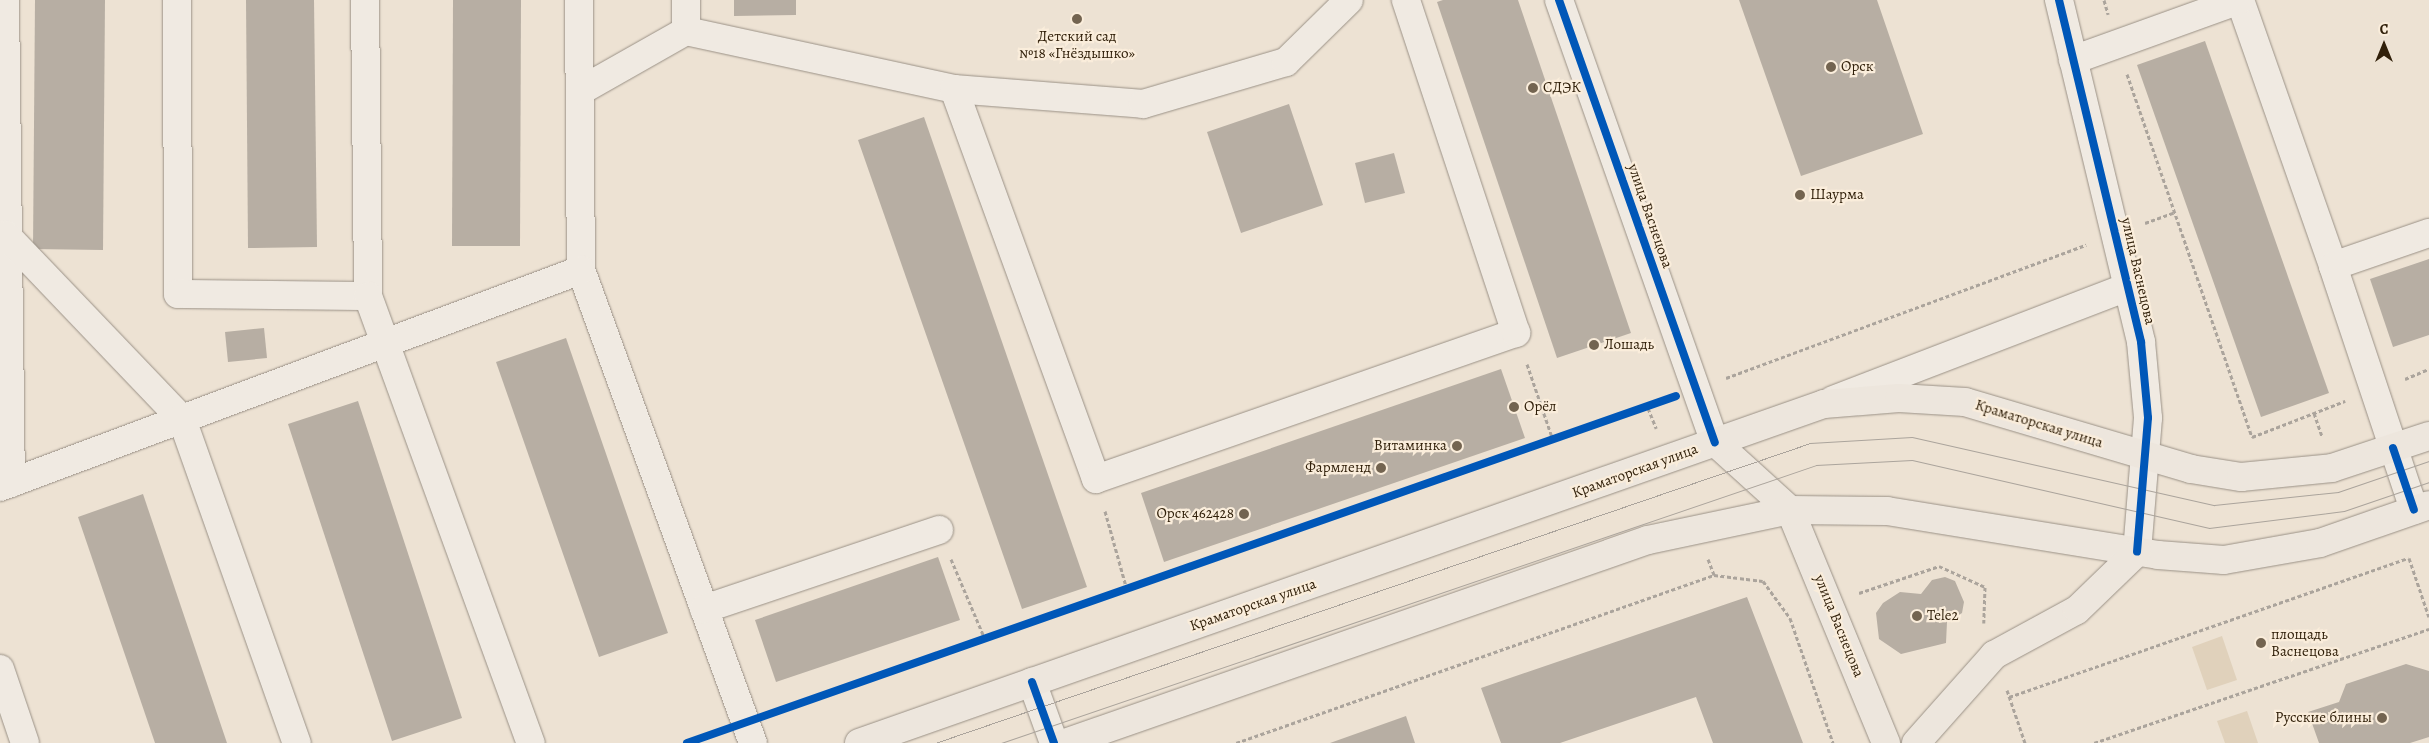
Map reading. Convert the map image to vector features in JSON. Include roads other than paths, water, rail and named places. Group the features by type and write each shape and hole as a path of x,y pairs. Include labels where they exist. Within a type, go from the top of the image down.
{"main road":[{"name":"Краматорская улица","path":"859,743 1824,404 1899,398 1965,402 2145,456 2241,477 2332,468 2429,436"},
{"path":"1715,442 1790,510"},
{"path":"1065,743 1648,540 1790,510 1887,511 2137,552 2224,560 2320,543 2422,507"},
{"name":"улица Васнецова","path":"1790,510 1831,603 1886,743"},
{"path":"1916,743 1994,655 2077,610 2137,552"}],"street":[{"path":"5,0 5,485 581,270"},
{"path":"177,0 178,294 368,296"},
{"path":"365,0 368,296 531,743"},
{"path":"579,0 581,270 749,733"},
{"path":"686,0 686,31"},
{"path":"580,91 686,31 954,90 1143,104 1286,62 1349,0"},
{"path":"954,90 1096,479 1516,333 1406,0"},
{"name":"улица Васнецова","path":"1559,0 1715,442"},
{"name":"улица Васнецова","path":"2059,0 2141,342 2148,418 2137,552"},
{"path":"2073,60 2116,42 2240,0 2333,266 2393,448 2422,507"},
{"path":"2333,266 2429,233"},
{"path":"6,235 182,419 297,743"},
{"name":"улица Васнецова","path":"1824,404 2128,287"},
{"path":"704,609 939,530"},
{"path":"0,669 25,743"},
{"path":"1032,682 1054,743"}],"tram line":[{"path":"935,743 1810,443 1912,437 2214,505 2338,492 2429,461"},
{"path":"1001,743 1816,465 1912,460 2209,528 2344,511 2429,482"}],"place":[{"name":"Детский сад №18 «Гнёздышко»","path":"1077,19"},
{"name":"Орск","path":"1831,67"},
{"name":"СДЭК","path":"1533,88"},
{"name":"Шаурма","path":"1800,195"},
{"name":"Лошадь","path":"1594,345"},
{"name":"Орёл","path":"1514,407"},
{"name":"Витаминка","path":"1457,446"},
{"name":"Фармленд","path":"1381,468"},
{"name":"Орск 462428","path":"1244,514"},
{"name":"Tele2","path":"1917,616"},
{"name":"площадь Васнецова","path":"2261,643"},
{"name":"Русские блины","path":"2382,718"}]}
